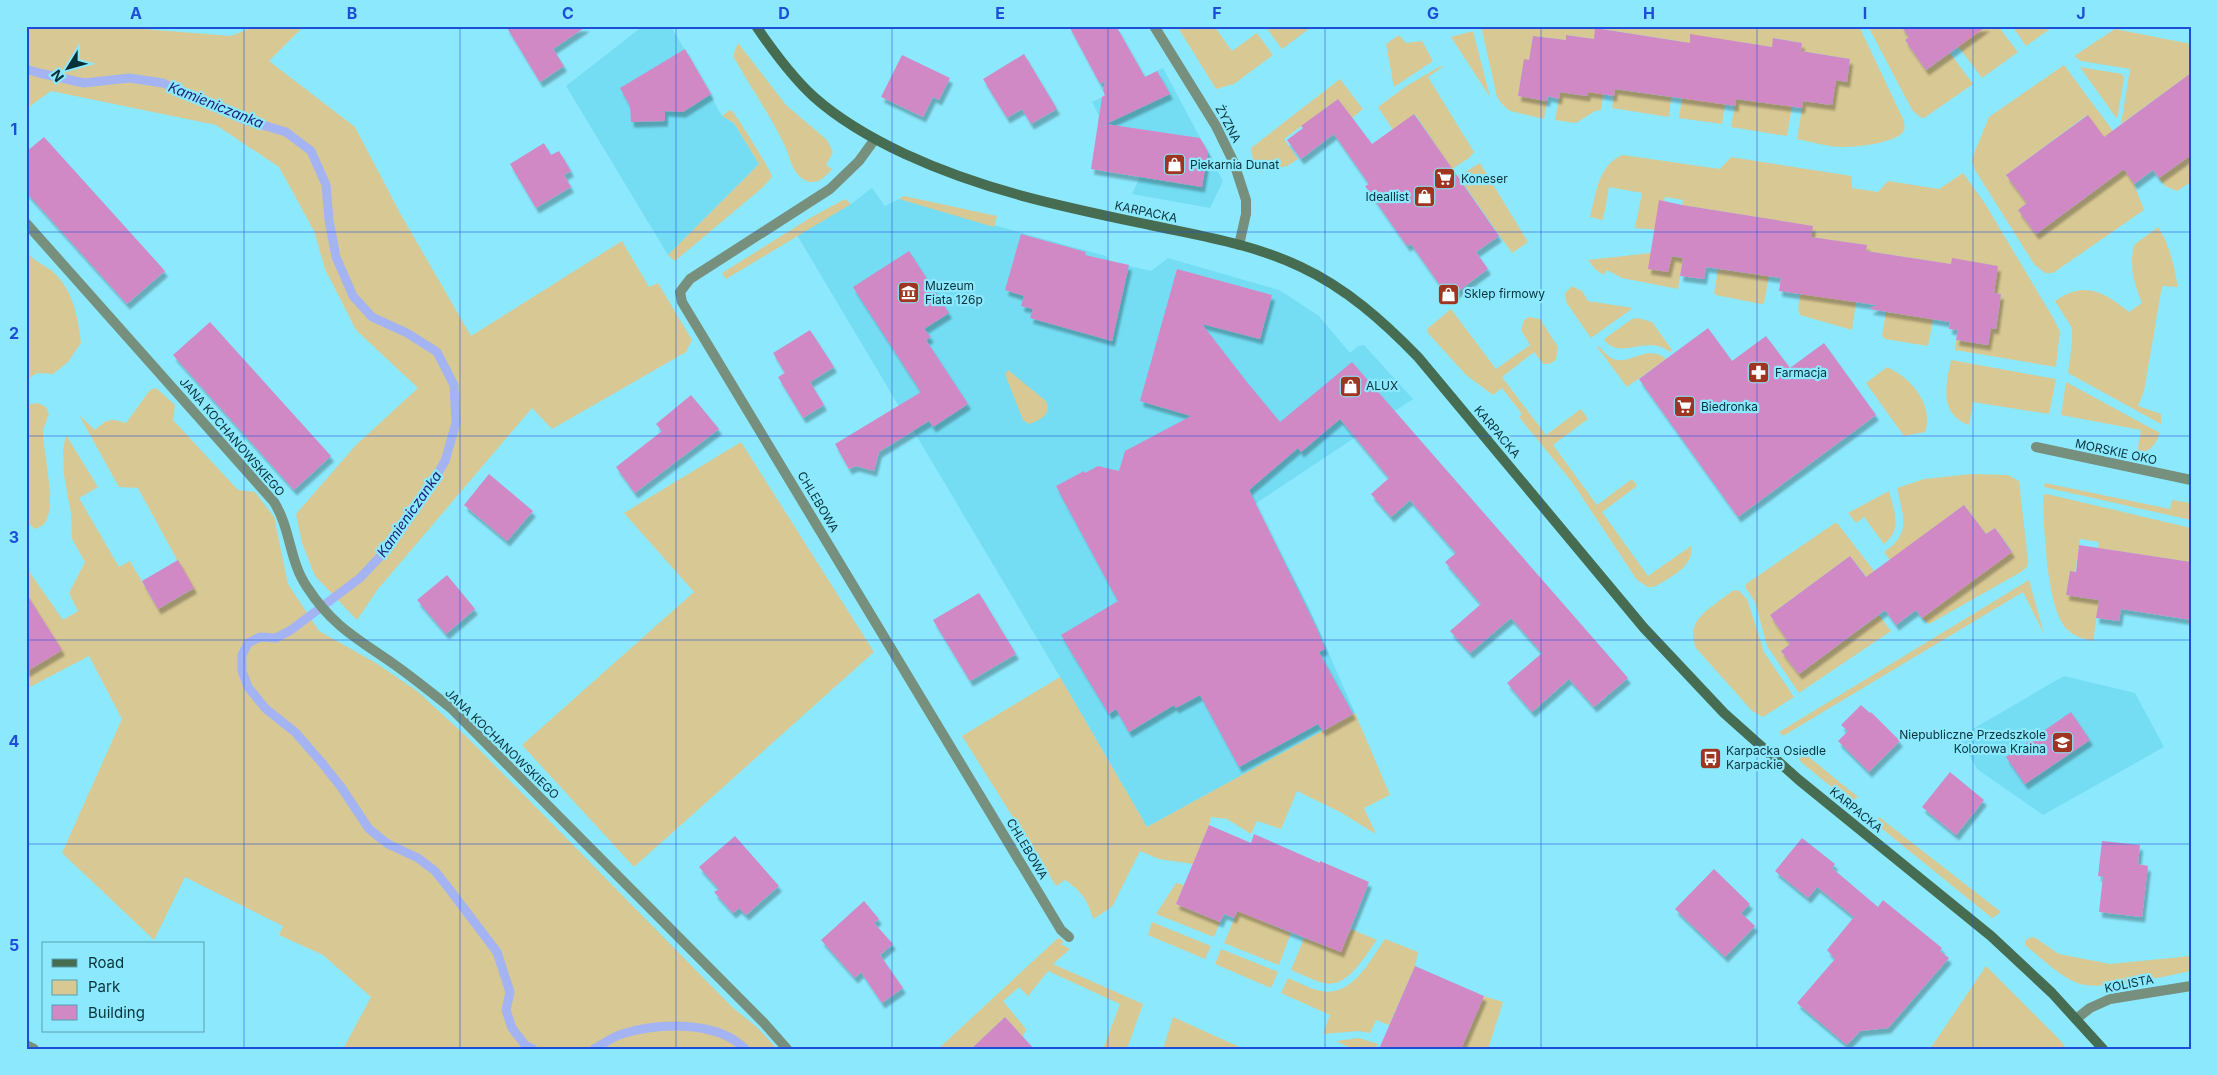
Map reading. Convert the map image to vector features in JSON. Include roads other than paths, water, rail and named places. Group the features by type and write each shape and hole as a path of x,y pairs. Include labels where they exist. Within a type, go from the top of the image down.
{"street":[{"name":"KARPACKA","path":"756,26 782,62 815,98 854,127 941,170 996,190 1068,208 1239,245 1281,259 1319,276 1355,299 1383,322 1418,358 1644,628 1718,707 1799,780 1991,936 2076,1019 2103,1049"},
{"name":"ŻYZNA","path":"1154,26 1216,126 1234,163 1246,200 1246,214 1239,245"},
{"name":"CHLEBOWA","path":"875,139 859,161 830,189 690,279 680,292 682,302 1061,930 1069,937"},
{"name":"JANA KOCHANOWSKIEGO","path":"26,223 274,502 286,526 292,557 307,587 335,623 422,684 452,709 757,1016 787,1049"},
{"name":"MORSKIE OKO","path":"2036,448 2191,480"},
{"name":"KOLISTA","path":"2076,1019 2099,1002 2191,986"},
{"path":"26,1046 34,1049"}],"waterway":[{"name":"Kamieniczanka","path":"26,69 84,83 129,78 163,83 242,119 286,132 311,151 326,185 329,220 336,257 353,296 372,317 407,333 437,352 454,385 456,423 445,461 424,497 389,547 360,578 291,630 276,638 260,637 248,643 242,655 242,671 248,687 266,709 295,732 322,763 341,787 369,829 388,844 418,858 435,871 450,890 497,952 510,992 506,1010 512,1028 525,1045 533,1049"},
{"name":"Kamieniczanka","path":"594,1049 622,1034 636,1030 669,1026 686,1026 719,1033 745,1049"}],"place":[{"name":"Piekarnia Dunat","path":"1174,165"},
{"name":"Koneser","path":"1445,179"},
{"name":"Ideallist","path":"1425,197"},
{"name":"Muzeum Fiata 126p","path":"909,293"},
{"name":"Sklep firmowy","path":"1448,294"},
{"name":"Farmacja","path":"1759,373"},
{"name":"ALUX","path":"1350,386"},
{"name":"Biedronka","path":"1685,407"},
{"name":"Niepubliczne Przedszkole Kolorowa Kraina","path":"2062,742"},
{"name":"Karpacka Osiedle Karpackie","path":"1710,758"}]}
